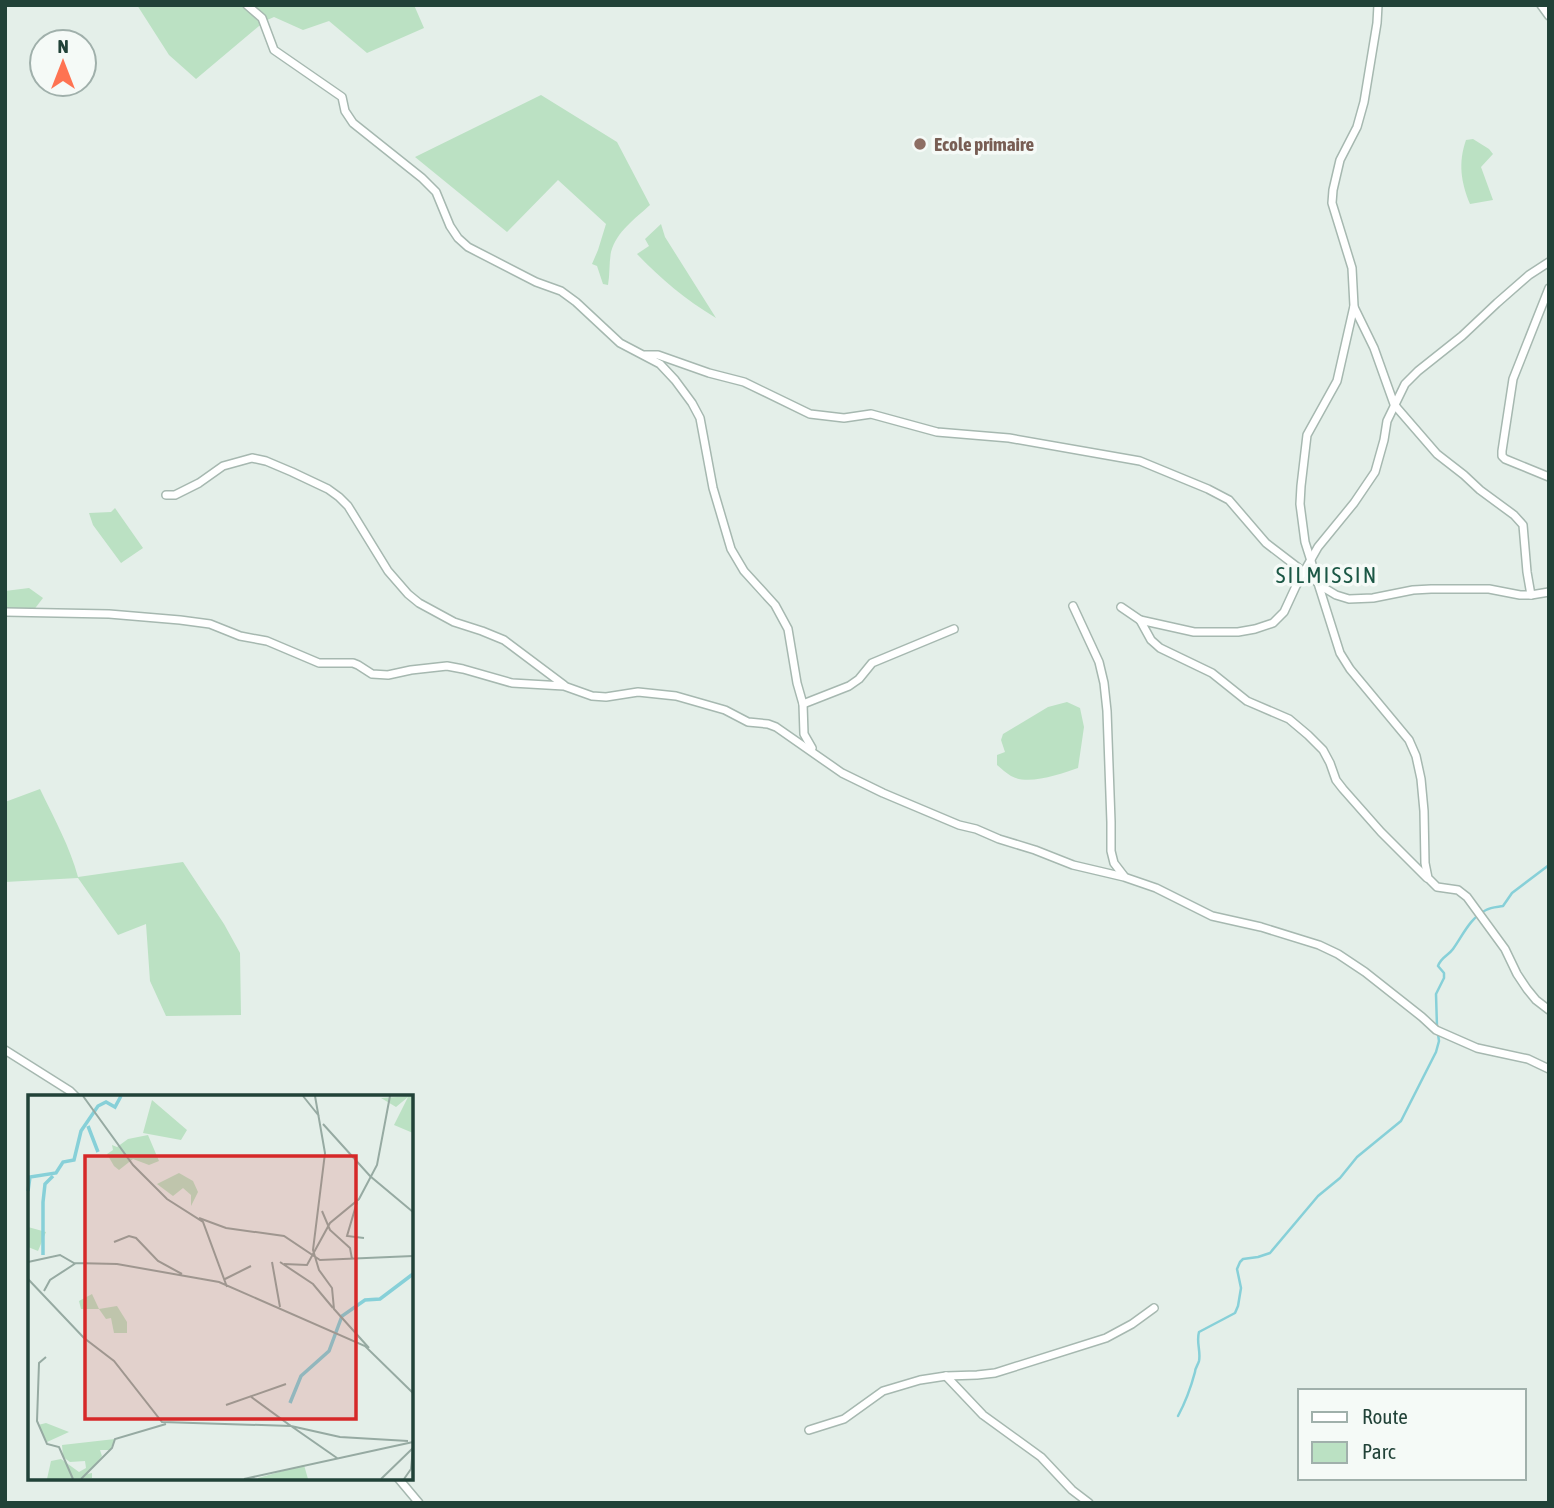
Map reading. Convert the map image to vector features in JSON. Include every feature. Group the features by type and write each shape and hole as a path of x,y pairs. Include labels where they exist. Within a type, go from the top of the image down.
{"street":[{"path":"247,5 262,18 274,50 342,97 345,111 353,123 436,192 450,226 468,247 537,282 561,291 620,343 660,364 672,375 700,418 713,488 731,548 744,571 784,618 803,704 804,734 818,755"},
{"path":"1378,5 1364,102 1357,127 1340,160 1333,190 1332,203 1352,268 1353,306 1337,381 1307,435 1300,504 1305,542 1340,653 1350,669 1409,740 1416,756 1423,795 1428,878"},
{"path":"1541,5 1549,16"},
{"path":"1121,607 1140,620 1194,632 1231,632 1273,623 1284,612 1311,559 1375,472 1387,421 1405,384 1529,275 1549,262"},
{"path":"1549,288 1513,379 1502,456 1549,477"},
{"path":"1353,306 1379,361 1394,404 1437,454 1514,514 1522,525 1531,595"},
{"path":"645,355 658,355 744,382 810,414 844,418 872,414 937,432 1009,438 1140,461 1229,500 1266,543 1336,595 1349,599 1431,589 1489,589 1520,595 1549,592"},
{"path":"166,495 175,495 199,483 223,466 252,458 266,461 316,483 340,497 348,506 388,571 408,594 454,622 504,640 564,686"},
{"path":"1073,607 1099,662 1104,683 1111,851 1114,863 1124,877"},
{"path":"5,612 109,614 210,624 240,636 267,641 319,663 353,663 372,674 388,675 447,666 463,668 512,683 564,686 606,697 638,692 676,696 725,710 748,722 776,727 831,766 883,793 959,825 1073,865 1156,888 1212,916 1319,944 1365,972 1436,1030 1477,1048 1528,1059 1549,1069"},
{"path":"1140,620 1151,640 1160,648 1212,673 1247,701 1289,719 1308,735 1323,750 1336,780 1381,832 1437,887 1458,890 1467,897 1505,949 1527,989 1549,1010"},
{"path":"803,704 849,686 859,679 872,663 954,629"},
{"path":"5,1050 74,1095"},
{"path":"809,1430 844,1419 883,1391 920,1380 996,1373 1120,1331 1154,1308"},
{"path":"946,1376 984,1415 1041,1457 1066,1484 1089,1503"},
{"path":"400,1480 419,1503"}],"green space":[{"path":"137,5 414,5 424,28 367,53 329,21 303,30 274,17 265,21 196,79 169,55"},
{"path":"541,95 617,142 650,205 627,226 614,245 610,256 608,285 603,284 597,266 592,264 606,224 558,180 507,232 415,157"},
{"path":"1473,139 1493,154 1481,167 1493,200 1470,204 1464,188 1461,165 1466,140"},
{"path":"661,224 665,237 716,318 674,289 637,254 649,246 645,239"},
{"path":"115,508 143,548 121,563 93,525 89,513 111,512"},
{"path":"29,588 43,598 33,611 5,612 5,591"},
{"path":"1067,702 1080,708 1084,727 1078,768 1026,780 1011,776 997,765 997,755 1005,752 1001,740 1003,734 1048,707"},
{"path":"40,789 78,877 183,862 240,953 241,1015 166,1016 150,981 146,924 118,935 78,878 5,882 5,802"}],"waterway":[{"path":"1437,1027 1436,994 1444,978 1444,973 1438,966 1441,961 1480,913 1503,906 1512,893 1549,865"},
{"path":"1178,1416 1199,1361 1199,1332 1235,1313 1238,1306 1241,1288 1237,1269 1240,1262 1270,1253 1318,1196 1340,1178 1357,1157 1401,1121 1436,1052 1438,1034"}],"place":[{"name":"Ecole primaire","path":"920,144"}],"district":[{"name":"SILMISSIN","path":"1327,575"}]}
